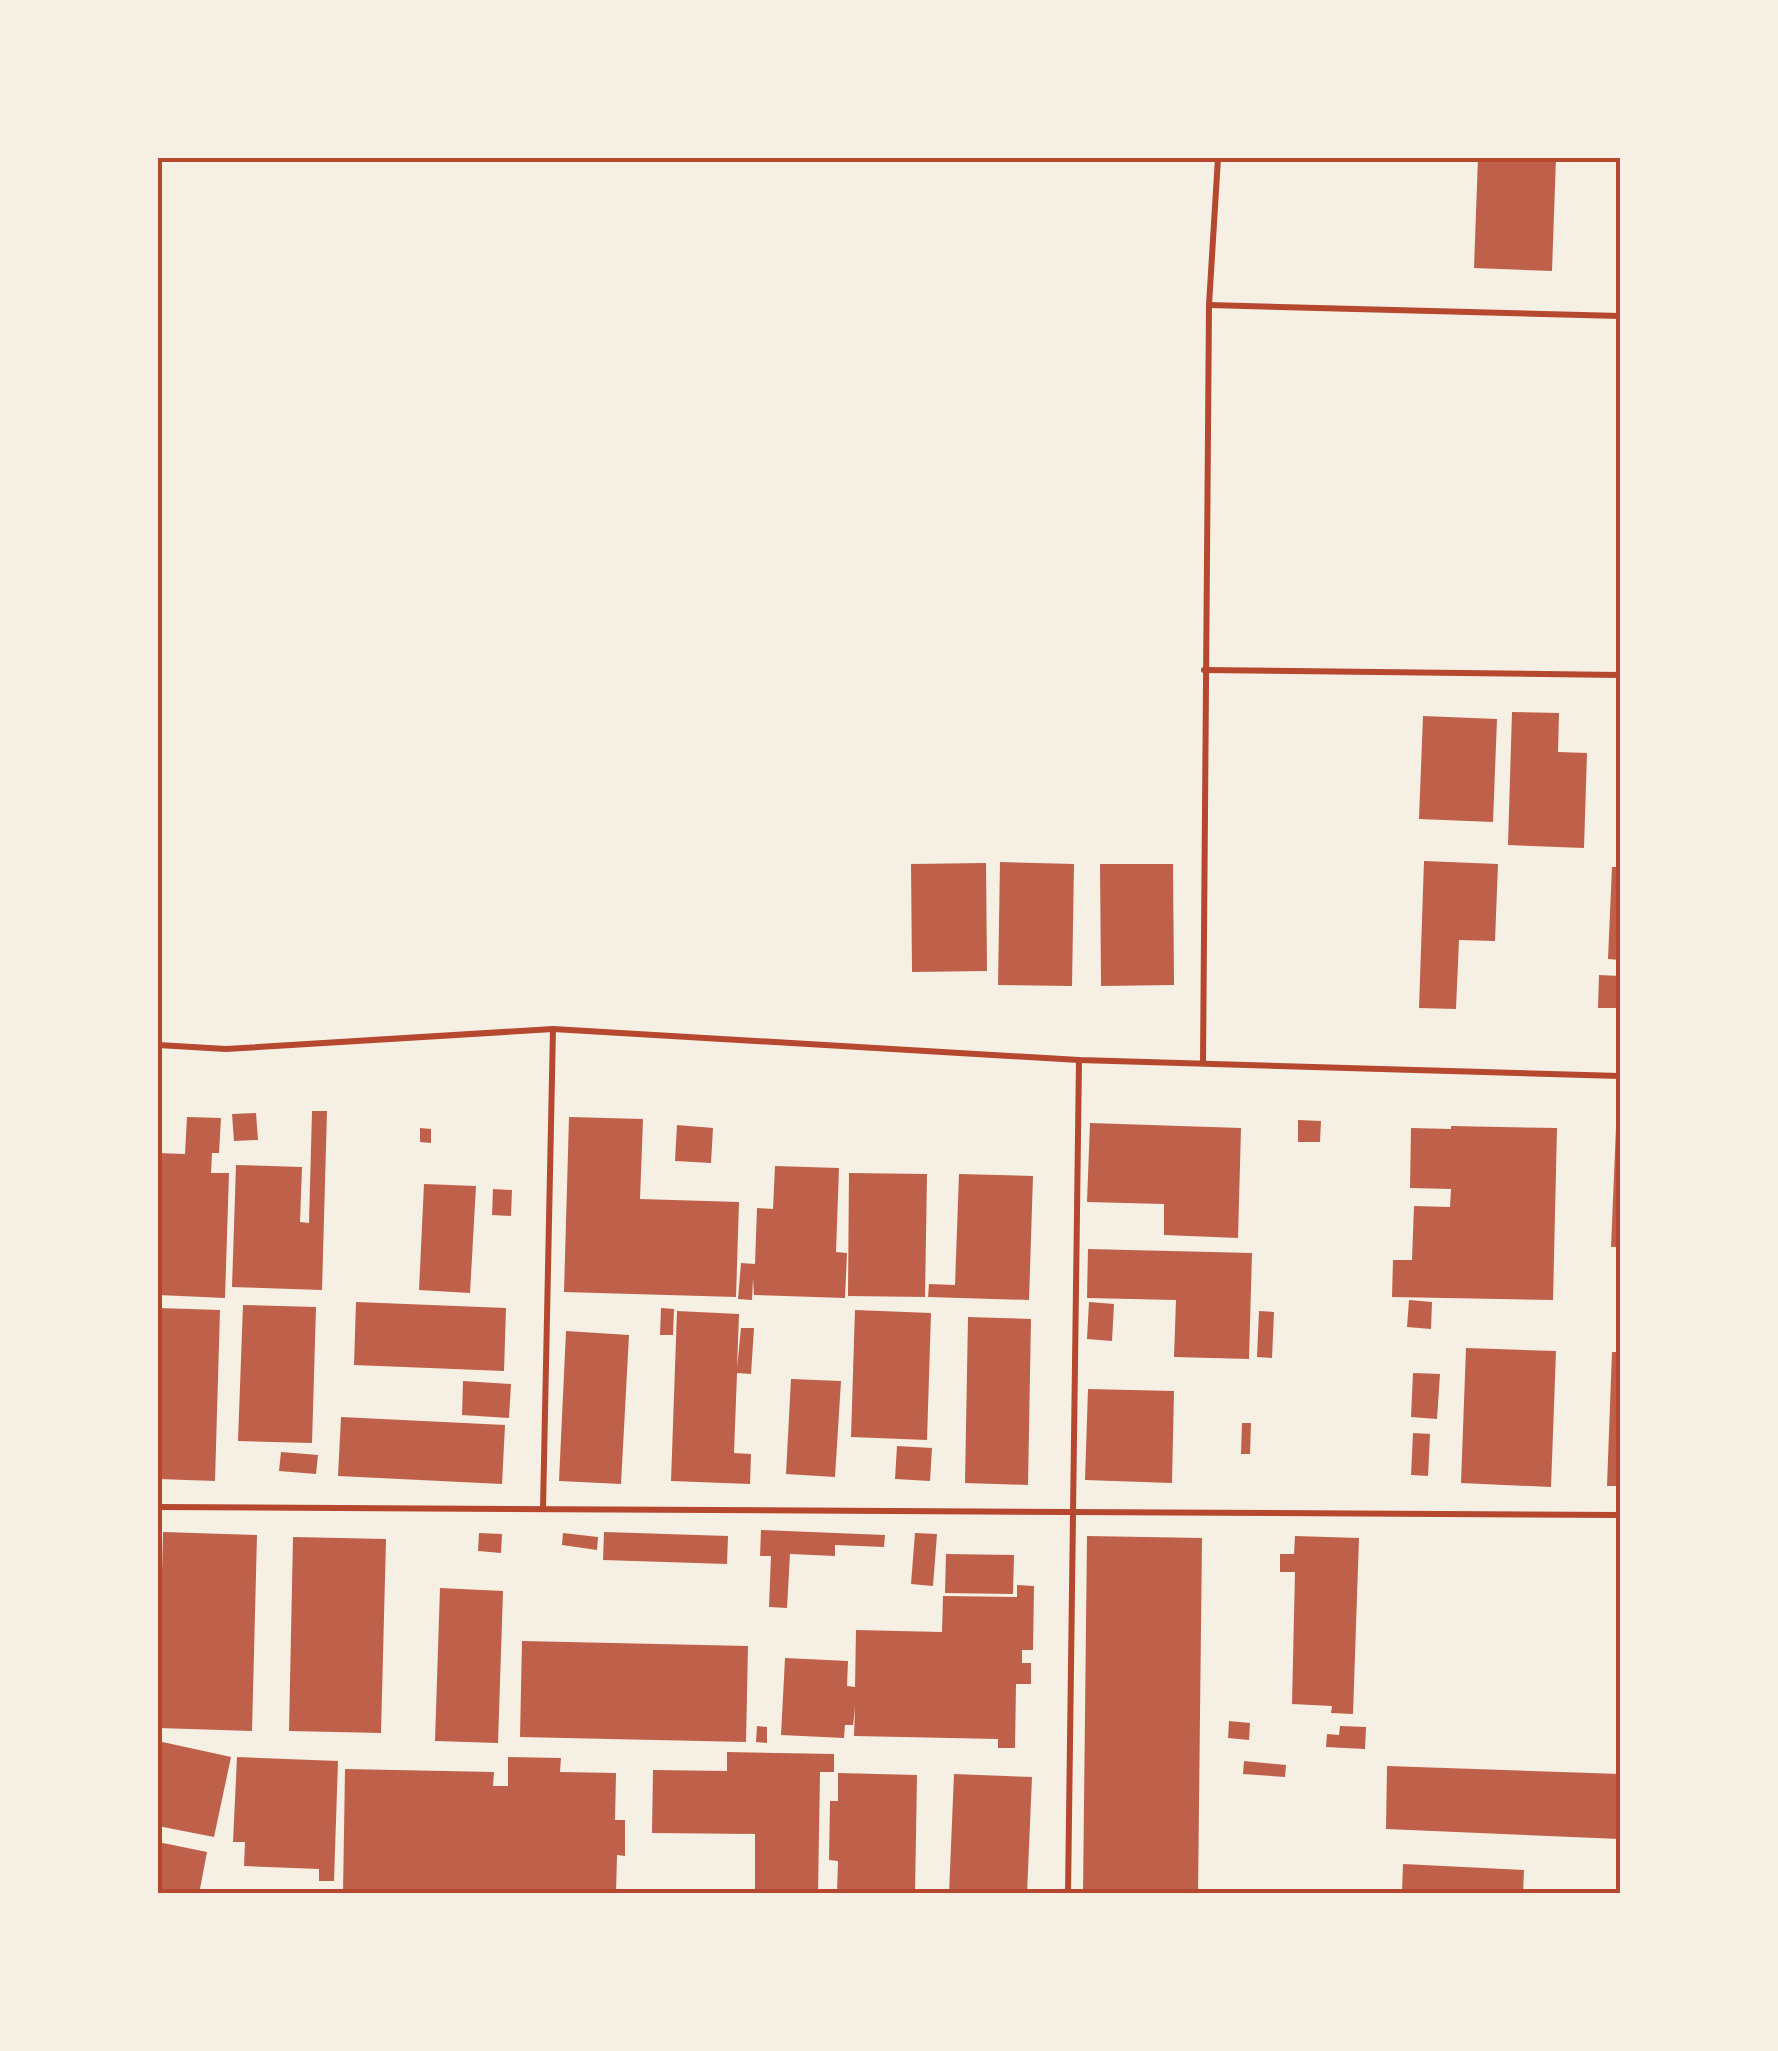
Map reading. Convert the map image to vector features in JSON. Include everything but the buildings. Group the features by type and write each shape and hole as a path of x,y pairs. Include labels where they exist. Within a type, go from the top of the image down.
{"lane":[{"path":"1203,1063 1208,305 1218,158"},
{"path":"1208,305 1620,316"},
{"path":"1204,670 1620,675"},
{"path":"158,1045 226,1049 553,1029 1079,1060 1620,1076"},
{"path":"543,1509 553,1029"},
{"path":"1068,1894 1079,1060"},
{"path":"158,1507 1620,1514"}]}
